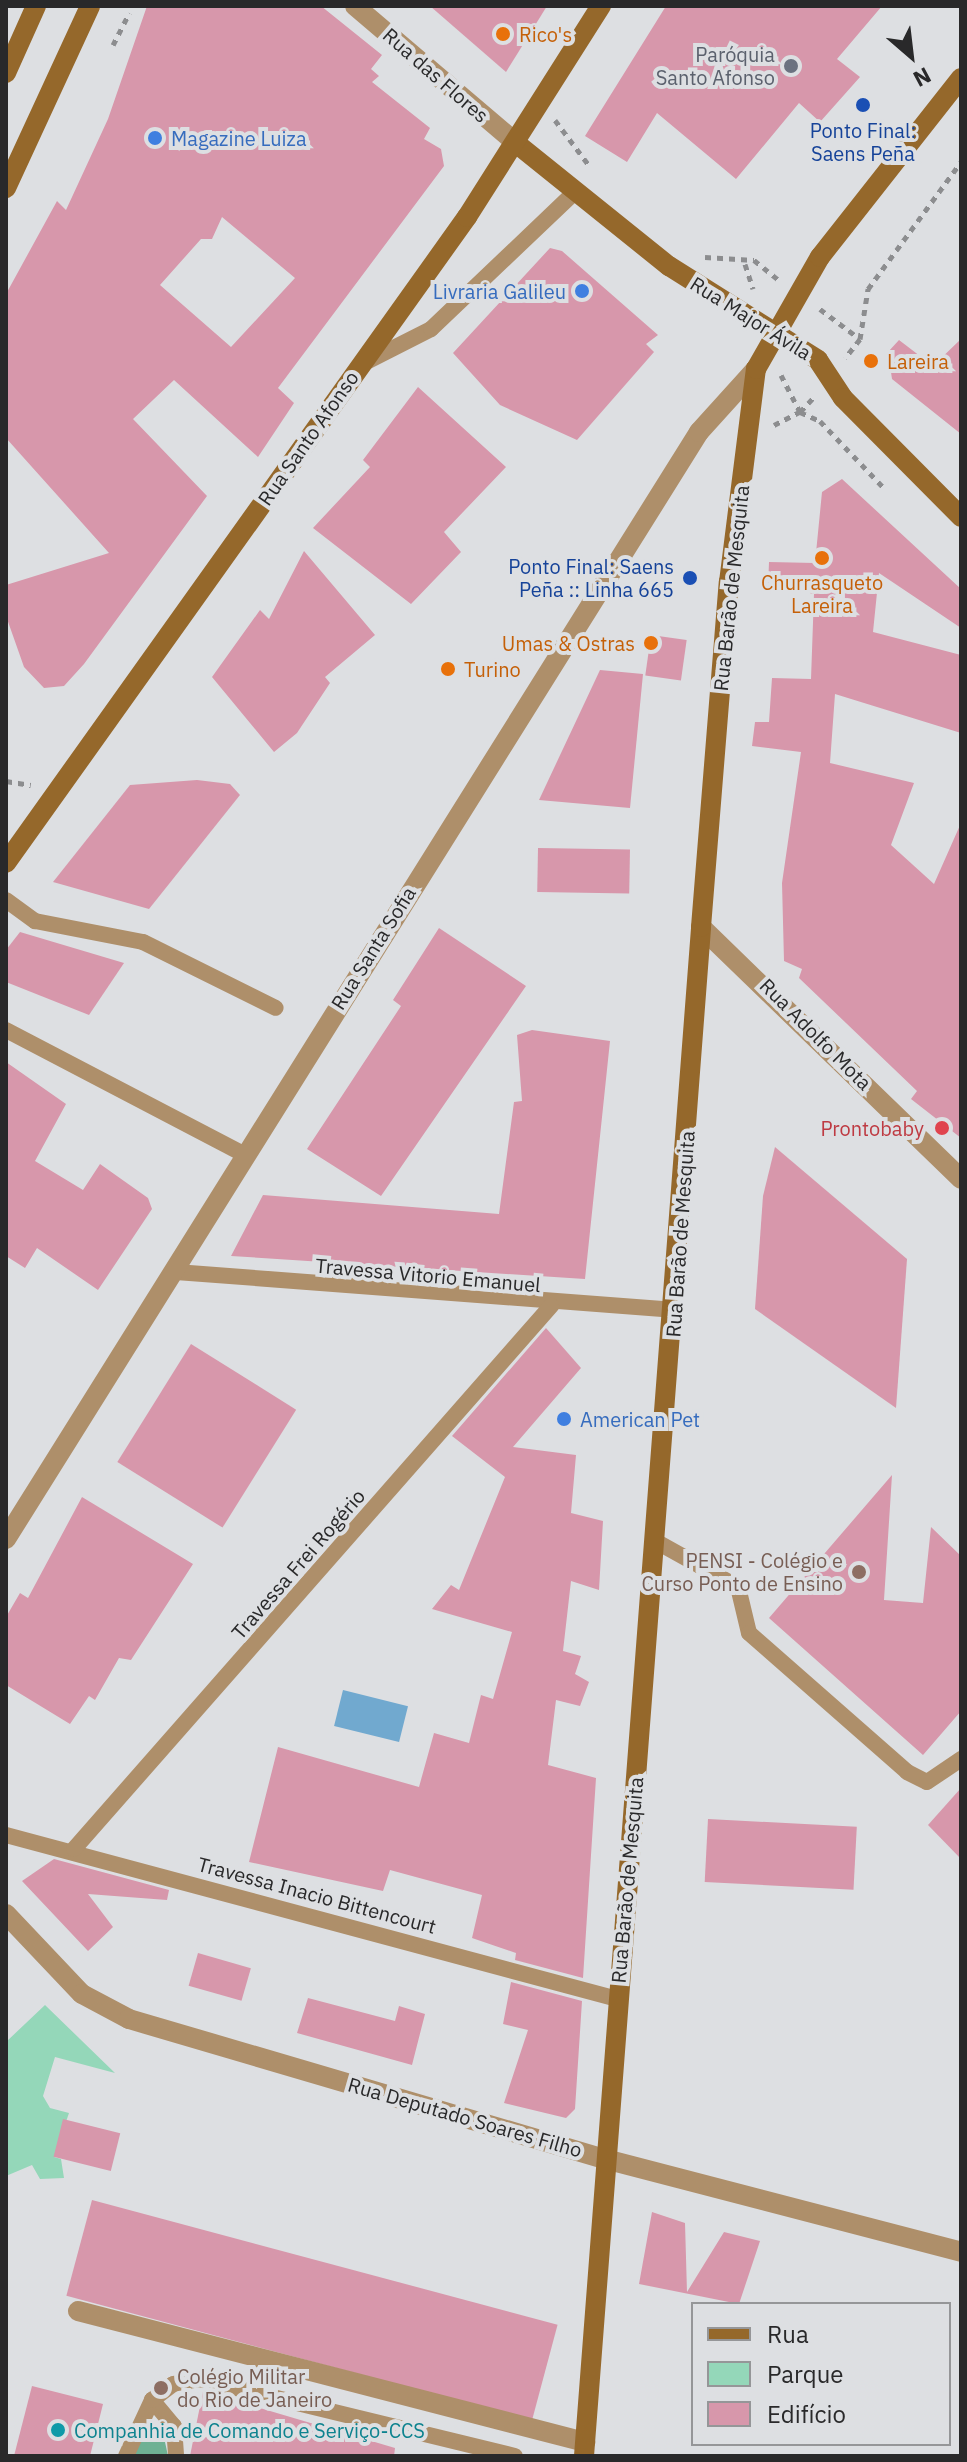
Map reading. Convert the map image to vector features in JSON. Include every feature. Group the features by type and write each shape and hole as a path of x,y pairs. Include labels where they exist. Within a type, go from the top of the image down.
{"street":[{"path":"6,73 36,6"},
{"path":"6,188 90,6"},
{"name":"Rua das Flores","path":"355,6 517,144"},
{"name":"Rua Santo Afonso","path":"6,863 517,144 601,6"},
{"name":"Rua Barão de Mesquita","path":"585,2449 617,1999 676,1310 701,927 729,582 756,369 820,257 961,78"},
{"name":"Rua Major Ávila","path":"517,144 574,193 669,266 780,331 818,360 843,398 961,517"},
{"name":"Rua Santa Sofia","path":"6,1539 176,1272 243,1154 699,432 756,369"},
{"name":"Rua Adolfo Mota","path":"701,927 961,1179"},
{"name":"Rua Deputado Soares Filho","path":"6,1914 82,1994 129,2019 605,2159 961,2252"},
{"path":"78,2311 585,2449"}],"lane":[{"path":"359,366 431,329 574,193"},
{"path":"6,900 35,921 143,942 276,1008"},
{"path":"6,1030 243,1154"},
{"name":"Travessa Vitorio Emanuel","path":"176,1272 551,1306 676,1310"},
{"name":"Travessa Frei Rogério","path":"74,1849 551,1306"},
{"path":"657,1542 738,1587 749,1633 907,1772 927,1782 961,1759"},
{"name":"Travessa Inacio Bittencourt","path":"6,1835 74,1849 617,1999"},
{"path":"126,2456 152,2400 173,2384 218,2380 515,2456"},
{"path":"152,2400 174,2426 176,2456"}],"path":[{"path":"113,45 129,13"},
{"path":"565,128 572,150 595,171"},
{"path":"860,339 868,289 961,162"},
{"path":"694,251 754,260"},
{"path":"788,393 800,412 820,421 885,489"},
{"path":"800,412 811,401"},
{"path":"6,781 35,785"}],"green space":[{"path":"45,2005 115,2073 55,2057 43,2096 50,2108 69,2113 54,2157 61,2159 64,2178 40,2179 32,2165 6,2176 6,2042"},
{"path":"125,2437 165,2442 168,2456 123,2456"}],"water":[{"path":"343,1690 408,1706 399,1742 334,1726"}],"building":[{"path":"147,6 321,6 382,55 371,69 379,76 372,82 430,128 424,139 441,149 444,166 278,388 294,403 258,457 174,380 133,419 207,496 84,664 64,686 44,688 24,667 6,616 6,585 109,553 6,438 6,294 57,201 66,210 108,119","holes":["222,217 295,278 231,347 160,285 201,239 212,239"]},
{"path":"430,6 547,6 506,72"},
{"path":"666,6 882,6 837,59 860,77 820,122 799,103 736,179 657,113 627,162 585,136"},
{"path":"550,248 562,251 658,335 646,344 654,352 577,440 500,405 453,353"},
{"path":"961,339 961,434 892,379 888,352 899,340 933,366"},
{"path":"418,387 506,467 444,532 461,552 411,604 313,528 370,467 363,460"},
{"path":"842,479 961,589 961,628 879,573 873,632 961,655 961,733 835,694 830,763 914,783 891,845 934,884 961,823 961,1138 911,1099 917,1091 799,978 802,969 784,961 782,883 801,752 752,746 755,722 769,722 772,678 811,679 814,594 768,588 769,562 815,563 822,492"},
{"path":"304,551 375,635 325,677 330,683 297,733 274,752 212,677 260,610 269,619"},
{"path":"651,635 687,640 681,681 645,676"},
{"path":"600,670 643,674 630,808 539,800"},
{"path":"197,780 230,784 240,795 149,909 53,882 130,785"},
{"path":"538,848 630,850 629,894 537,892"},
{"path":"439,928 526,986 381,1196 307,1149 401,1006 393,1000"},
{"path":"20,932 124,963 89,1015 6,982 6,950"},
{"path":"532,1030 610,1041 585,1279 231,1256 263,1195 499,1214 514,1102 522,1101 517,1035"},
{"path":"6,1062 66,1104 35,1161 83,1190 100,1164 148,1198 152,1209 98,1290 37,1248 25,1268 6,1256"},
{"path":"775,1147 907,1259 896,1408 755,1309 763,1196"},
{"path":"546,1328 581,1368 513,1447 576,1455 571,1513 603,1521 599,1590 571,1581 563,1651 581,1656 575,1674 589,1682 580,1706 556,1700 548,1765 596,1778 583,1978 515,1960 516,1953 472,1938 482,1895 390,1870 383,1891 249,1862 278,1747 419,1787 434,1733 469,1743 481,1695 493,1699 512,1632 432,1609 451,1585 459,1590 505,1477 452,1436"},
{"path":"191,1344 296,1410 222,1528 117,1462"},
{"name":"PENSI - Colégio e Curso Ponto de Ensino","path":"892,1475 884,1600 923,1603 931,1527 961,1556 961,1711 923,1755 769,1618"},
{"path":"82,1497 193,1564 131,1660 119,1658 95,1700 89,1696 70,1724 6,1685 6,1617 20,1593 28,1598"},
{"path":"961,1788 961,1859 928,1825"},
{"path":"708,1819 857,1827 853,1890 705,1882"},
{"path":"54,1859 169,1890 167,1900 88,1894 113,1927 88,1951 22,1881"},
{"path":"198,1953 251,1968 241,2001 189,1986"},
{"path":"511,1982 582,2001 575,2109 566,2118 504,2103 528,2030 503,2024"},
{"path":"308,1998 395,2021 399,2006 425,2014 412,2065 297,2033"},
{"path":"63,2119 120,2133 111,2171 54,2157"},
{"path":"92,2200 558,2325 532,2420 66,2296"},
{"path":"652,2212 685,2223 687,2292 724,2232 760,2241 740,2302 639,2284"},
{"name":"Companhia de Comando e Serviço-CCS","path":"32,2386 103,2404 90,2456 14,2456"},
{"path":"203,2391 395,2448 394,2456 190,2456"}],"place":[{"name":"Rico's","path":"503,34"},
{"name":"Paróquia Santo Afonso","path":"791,66"},
{"name":"Ponto Final: Saens Peña","path":"863,105"},
{"name":"Magazine Luiza","path":"155,138"},
{"name":"Livraria Galileu","path":"582,291"},
{"name":"Lareira","path":"871,361"},
{"name":"Churrasqueto Lareira","path":"822,558"},
{"name":"Ponto Final: Saens Peña :: Linha 665","path":"690,578"},
{"name":"Umas & Ostras","path":"651,643"},
{"name":"Turino","path":"448,669"},
{"name":"Prontobaby","path":"942,1128"},
{"name":"American Pet","path":"564,1419"},
{"name":"PENSI - Colégio e Curso Ponto de Ensino","path":"859,1572"},
{"name":"Colégio Militar do Rio de Janeiro","path":"161,2388"},
{"name":"Companhia de Comando e Serviço-CCS","path":"58,2430"}]}
